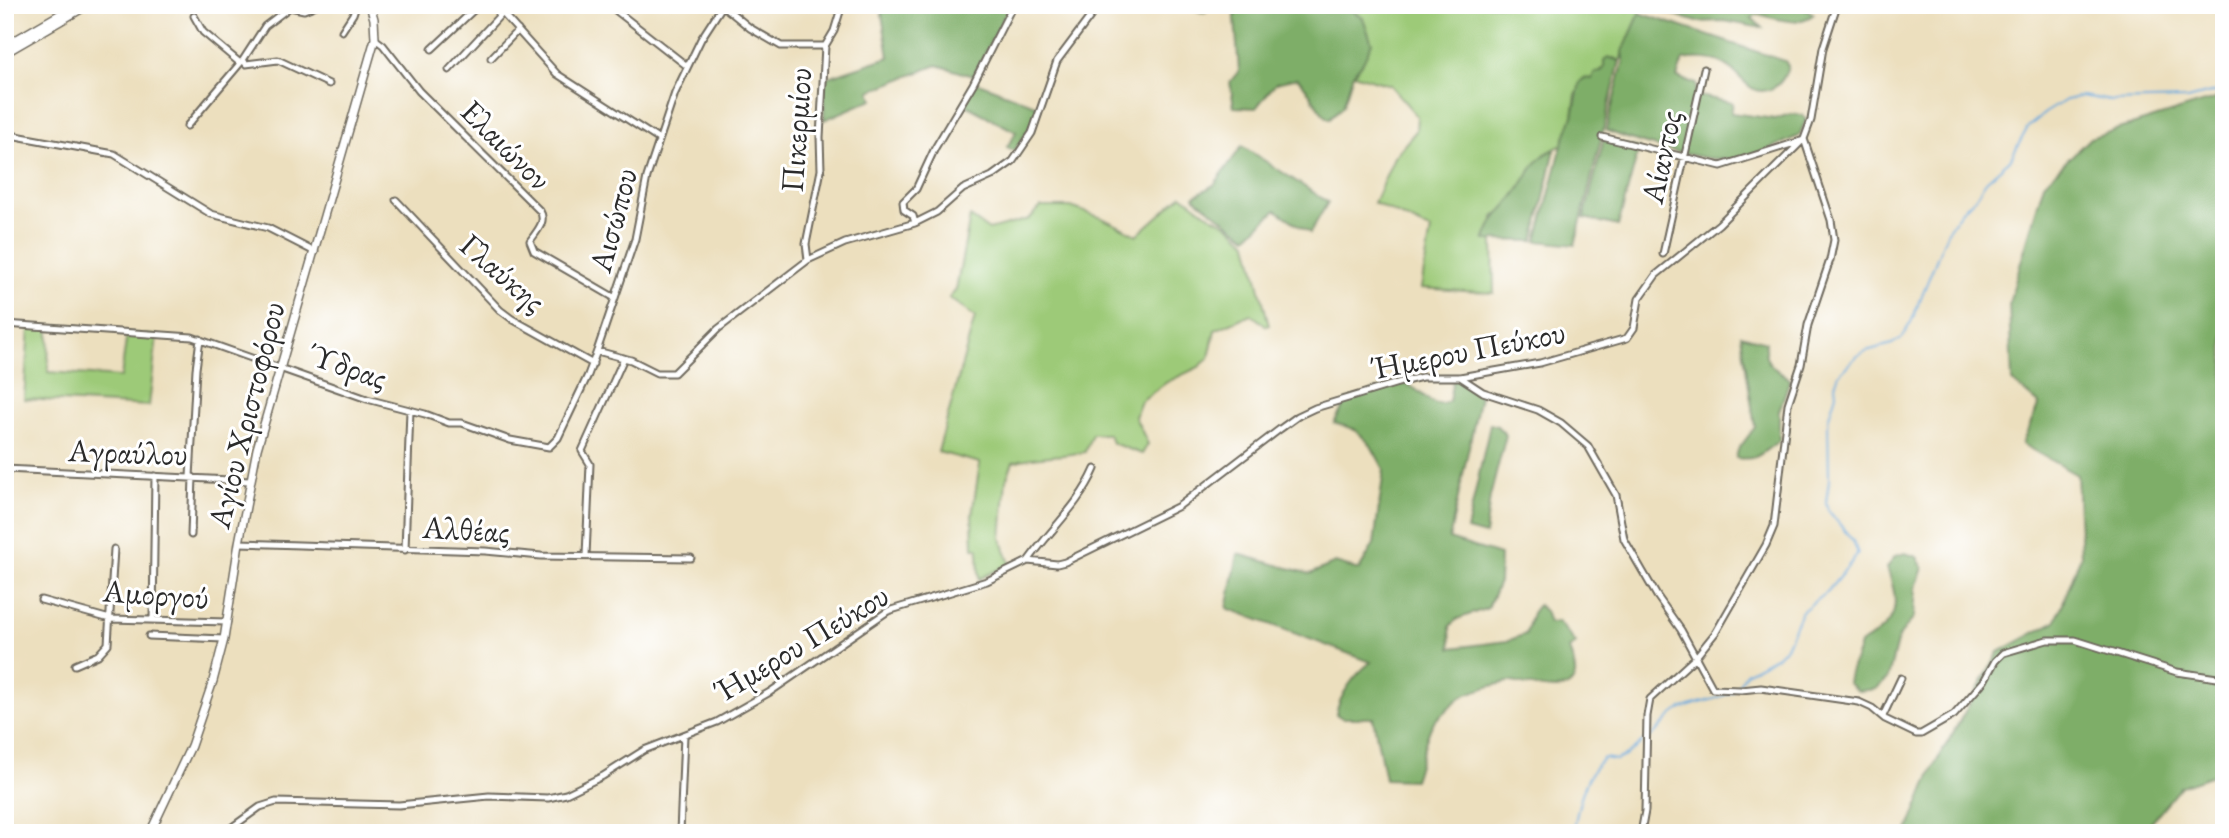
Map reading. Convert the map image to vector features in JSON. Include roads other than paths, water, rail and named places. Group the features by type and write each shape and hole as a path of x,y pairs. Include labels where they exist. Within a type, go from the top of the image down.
{"main road":[{"path":"5,53 88,5"},
{"name":"Αγίου Χριστοφόρου","path":"149,833 196,733 224,639 250,481 280,366 375,39 370,5"},
{"path":"5,46 73,6"}],"street":[{"path":"187,126 242,62 265,26 288,8 304,10 316,5"},
{"path":"342,31 356,5"},
{"path":"432,49 479,5"},
{"path":"495,5 557,74 658,139"},
{"path":"609,5 687,66"},
{"path":"723,5 750,28 781,46 825,47"},
{"name":"Αισώπου","path":"549,447 558,438 593,364 638,230 647,177 658,139 687,66 723,5"},
{"name":"Πικερμίου","path":"808,260 806,244 821,170 825,47 834,31 842,5"},
{"path":"915,223 912,216 904,210 903,202 916,189 935,148 973,84 1013,5"},
{"path":"597,351 624,358 657,373 674,373 718,329 808,260 845,243 915,223 935,214 963,189 992,176 1013,161 1032,133 1057,61 1099,5"},
{"name":"Ήμερου Πεύκου","path":"224,833 260,807 276,802 399,804 489,796 555,797 574,791 657,744 717,722 788,682 853,633 888,611 987,581 1028,561 1058,564 1065,562 1172,510 1298,416 1315,408 1422,377 1460,377 1558,359 1627,338 1634,328 1639,299 1656,275 1719,224 1804,139 1811,120 1823,48 1837,5"},
{"path":"449,70 502,13"},
{"path":"194,16 203,32 242,62 246,64 279,60 328,84"},
{"path":"491,58 518,30"},
{"name":"Ελαιώνον","path":"375,39 383,45 419,91 540,211 543,222 530,241 534,251 615,298"},
{"name":"Αίαντος","path":"1663,254 1703,69"},
{"path":"5,134 114,154 211,214 268,228 315,252"},
{"path":"1602,137 1726,166 1804,139 1834,231 1833,250 1808,325 1804,353 1788,404 1774,526 1725,619 1695,658 1650,699 1647,716 1645,811 1641,833"},
{"name":"Γλαύκης","path":"396,200 512,320 593,364"},
{"name":"Ύδρας","path":"5,324 181,335 200,339 280,366 327,386 449,423 462,423 510,440 549,447"},
{"path":"191,535 200,339"},
{"path":"586,556 590,464 582,451 624,358"},
{"path":"1460,377 1483,392 1547,415 1588,446 1615,495 1623,539 1681,630 1713,689 1761,688 1858,702 1916,734 1925,733 1954,715 1984,681 2003,653 2048,640 2075,640 2177,672 2224,680"},
{"path":"405,550 410,410"},
{"name":"Αγραύλου","path":"5,469 250,481"},
{"path":"1028,561 1074,504 1095,469"},
{"path":"153,620 155,476"},
{"name":"Αλθέας","path":"239,542 405,550 691,558"},
{"path":"75,665 98,654 108,644 114,549"},
{"name":"Αμοργού","path":"41,600 110,619 227,622"},
{"path":"149,636 224,639"},
{"path":"1882,716 1901,678"},
{"path":"680,833 684,735"}],"waterway":[{"path":"1737,687 1746,673 1777,656 1786,647 1801,612 1828,591 1858,554 1853,541 1828,510 1826,503 1829,480 1828,420 1839,374 1857,356 1902,338 1912,320 1949,228 1986,181 2010,160 2028,127 2066,100 2082,96 2111,101 2188,99 2218,91 2224,86"},
{"path":"1648,738 1678,711 1733,691"},
{"path":"1573,833 1582,792 1597,765 1604,758 1616,760 1627,755 1644,741"},
{"path":"5,811 15,833"}]}
